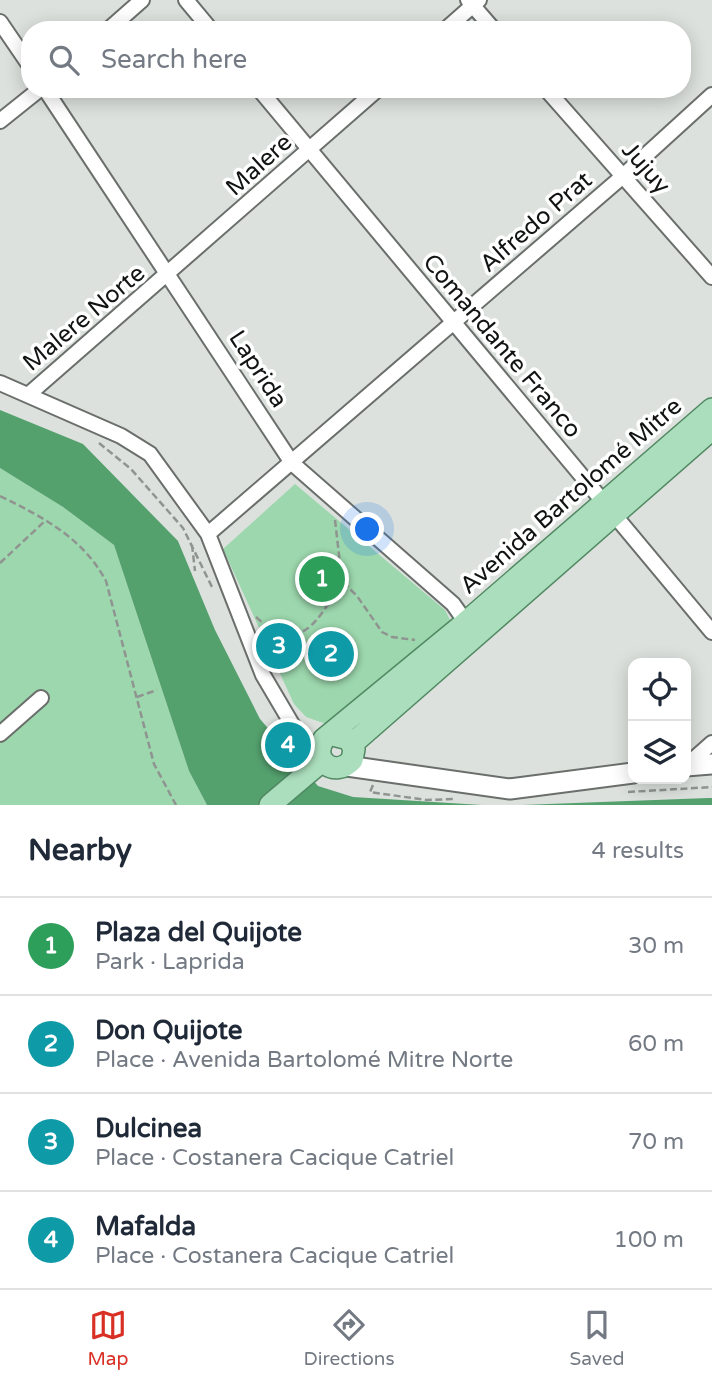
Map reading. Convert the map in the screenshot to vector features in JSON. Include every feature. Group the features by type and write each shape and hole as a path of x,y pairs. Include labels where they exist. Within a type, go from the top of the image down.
{"main road":[{"name":"Avenida Bartolomé Mitre","path":"338,738 471,628 608,509 712,409"},
{"name":"Avenida Bartolomé Mitre","path":"608,509 712,429"},
{"path":"270,805 318,762 320,745 338,738 354,755 347,766"},
{"path":"318,762 333,769 347,766 510,789 628,774"},
{"path":"691,766 712,764"}],"street":[{"path":"118,21 142,0"},
{"path":"186,0 204,21"},
{"path":"454,21 473,2 487,21"},
{"path":"0,22 21,53"},
{"name":"Alfredo Prat","path":"292,463 623,176 712,95"},
{"path":"0,121 31,98"},
{"name":"Laprida","path":"49,98 170,275 292,463 453,604 471,628"},
{"name":"Comandante Franco","path":"266,98 712,632"},
{"name":"Malere","path":"170,275 368,98"},
{"name":"Jujuy","path":"554,98 712,277"},
{"name":"Malere Norte","path":"29,395 170,275"},
{"path":"0,383 121,436 150,454 208,534 277,702 318,762"},
{"path":"208,534 292,463"},
{"path":"0,734 41,698"},
{"path":"277,702 311,732 338,738"},
{"path":"691,762 712,743"}],"path":[{"path":"95,441 131,469 192,541 213,589"},
{"path":"0,496 46,520 80,545 107,581 154,764 176,805"},
{"path":"238,610 251,613 269,629 282,636 295,635 312,627 342,581 334,500"},
{"path":"0,563 46,520"},
{"path":"192,541 195,571"},
{"path":"342,581 357,596 382,632 392,637 416,640"},
{"path":"137,697 157,690"}],"shaded area":[{"path":"0,410 83,444 178,541 215,630 260,719 318,786 353,797 482,805 207,805 189,771 114,545 63,507 0,468"},
{"path":"0,468 63,507 114,545 189,771 207,805 0,805"},
{"path":"295,484 445,610 453,626 332,726 306,717 294,704 223,549"},
{"path":"712,798 712,805 522,805"}],"place":[{"name":"Plaza del Quijote","path":"322,579"},
{"name":"Dulcinea","path":"279,646"},
{"name":"Don Quijote","path":"331,654"},
{"name":"Mafalda","path":"288,745"}]}
